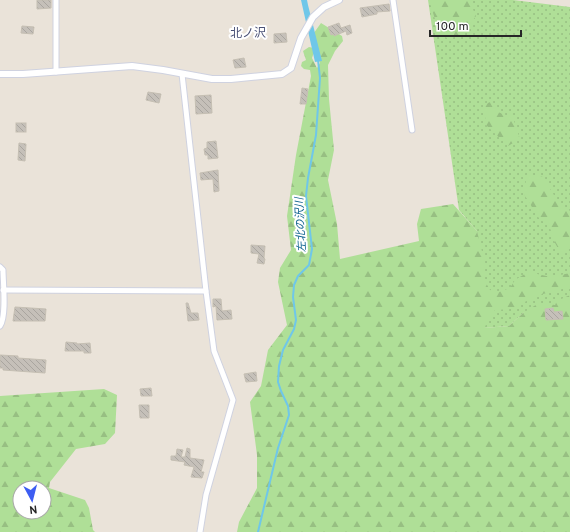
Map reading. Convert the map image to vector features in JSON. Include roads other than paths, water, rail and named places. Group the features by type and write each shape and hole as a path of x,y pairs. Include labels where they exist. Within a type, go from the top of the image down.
{"street":[{"path":"56,0 56,72"},
{"path":"0,74 56,72 132,66 212,79 231,79 282,74 291,68 301,38 312,18 324,7 339,0"},
{"path":"393,0 412,130"},
{"path":"182,74 214,351 233,400 206,495 200,532"},
{"path":"0,267 3,270 3,313 2,324 0,326"},
{"path":"3,290 206,291"}],"water":[{"path":"301,0 307,0 322,61 315,62"}],"waterway":[{"name":"左北の沢川","path":"258,532 278,448 289,415 288,406 278,382 279,366 283,350 294,329 296,320 293,297 294,285 298,276 309,265 312,249 306,196 316,135 320,78 318,60"}],"district":[{"name":"北ノ沢","path":"248,34"}]}
